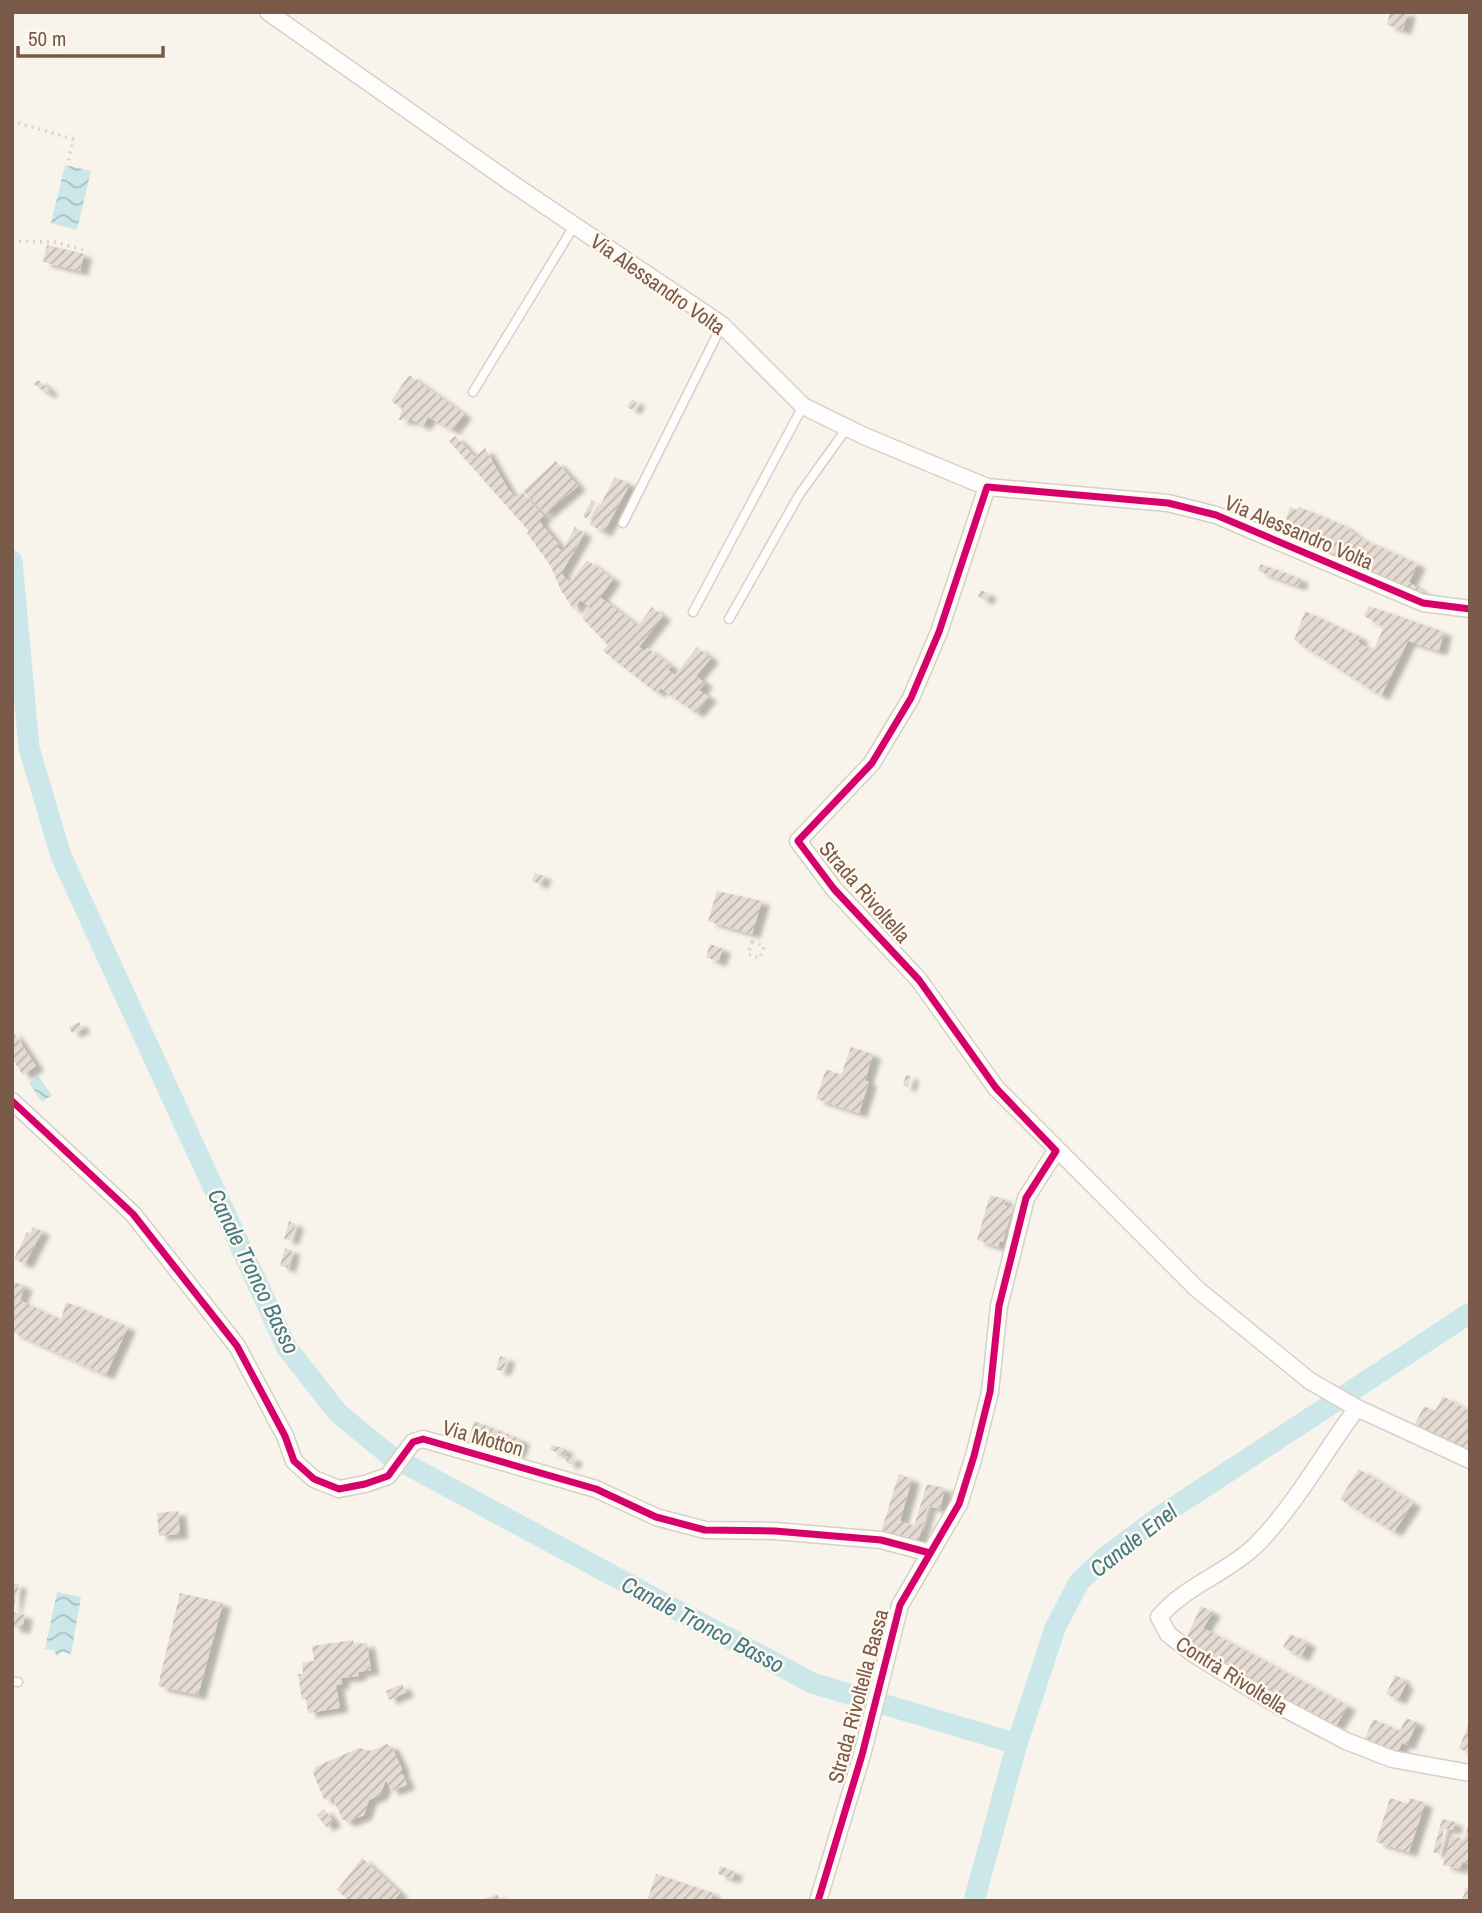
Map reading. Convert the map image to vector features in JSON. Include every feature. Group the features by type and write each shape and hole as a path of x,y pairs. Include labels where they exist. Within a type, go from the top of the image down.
{"street":[{"name":"Via Alessandro Volta","path":"268,12 574,226 722,325 803,406 847,428 987,487 1168,503 1216,516 1423,603 1470,609"},
{"name":"Strada Rivoltella","path":"987,487 939,632 911,698 872,763 799,841 834,889 919,980 996,1088 1056,1151"},
{"name":"Via Motton","path":"12,1101 133,1214 237,1346 285,1436 294,1461 314,1479 339,1489 387,1476 413,1442 423,1439 596,1489 656,1517 705,1530 775,1531 881,1540 930,1553"},
{"path":"1056,1151 1197,1289 1310,1381 1357,1408 1470,1460"},
{"name":"Strada Rivoltella Bassa","path":"818,1901 880,1689 900,1605 959,1504 974,1457 990,1392 999,1307 1026,1198 1056,1151"},
{"name":"Contrà Rivoltella","path":"1357,1408 1285,1509 1253,1547 1174,1599 1159,1617 1168,1634 1195,1655 1274,1703 1346,1741 1392,1759 1470,1773"}],"lane":[{"path":"473,392 574,226"},
{"path":"623,523 722,325"},
{"path":"693,612 803,406"},
{"path":"729,619 799,495 847,428"}],"path":[{"path":"18,123 73,139 68,163"},
{"path":"12,241 55,242 88,251"},
{"path":"752,942 764,946 760,958 748,954 752,942"}],"water":[{"path":"65,165 91,171 77,230 51,223"},
{"path":"38,1076 52,1095 42,1102 29,1083"},
{"path":"57,1592 81,1597 71,1654 62,1652 57,1656 53,1650 45,1649"}],"building":[{"path":"1390,12 1408,12 1403,30 1387,25"},
{"path":"47,245 84,254 80,271 43,262"},
{"path":"409,375 464,414 452,430 428,417 423,426 412,420 399,420 402,408 391,401"},
{"path":"38,380 50,390 47,394 34,384"},
{"path":"632,399 637,402 633,410 627,407"},
{"path":"455,436 475,457 485,448 508,489 516,497 522,492 544,516 539,521 562,551 575,527 584,533 561,574 570,582 587,560 613,579 600,597 638,626 652,607 663,616 639,647 645,651 647,648 671,666 668,670 675,675 697,647 711,658 696,676 705,683 699,690 709,697 696,713 660,688 657,693 603,651 608,645 582,618 590,607 580,600 574,610 562,592 550,565 527,533 529,531 449,441"},
{"path":"556,461 578,486 545,514 523,491"},
{"path":"615,477 630,484 604,532 590,525"},
{"path":"592,500 596,502 587,519 583,516"},
{"path":"1290,507 1298,510 1299,507 1345,526 1358,537 1418,564 1409,582 1424,592 1418,599 1286,543 1293,522 1286,519"},
{"path":"1261,564 1301,579 1298,586 1258,571"},
{"path":"981,590 989,594 985,600 978,597"},
{"path":"1369,606 1444,632 1439,651 1408,641 1381,696 1294,640 1305,611 1360,637 1358,642 1373,651 1384,627 1364,616"},
{"path":"535,873 544,876 540,884 532,881"},
{"path":"717,891 762,901 752,934 708,921"},
{"path":"710,944 723,949 718,962 706,957"},
{"path":"79,1022 82,1029 72,1033 69,1027"},
{"path":"12,1030 36,1066 23,1075 12,1058"},
{"path":"851,1047 873,1054 865,1081 869,1082 859,1113 816,1099 826,1069 841,1075"},
{"path":"906,1075 911,1076 908,1087 903,1086"},
{"path":"990,1195 1005,1199 1004,1205 1013,1208 1003,1242 1000,1241 998,1247 977,1240"},
{"path":"289,1221 296,1224 291,1240 284,1239"},
{"path":"33,1227 42,1231 25,1264 14,1259 27,1232 30,1234"},
{"path":"285,1248 292,1250 288,1268 280,1266"},
{"path":"12,1281 25,1286 19,1300 61,1320 66,1302 128,1327 106,1375 12,1332"},
{"path":"500,1356 507,1358 503,1371 496,1370"},
{"path":"1443,1396 1470,1412 1470,1451 1415,1424 1424,1406 1435,1411"},
{"path":"474,1421 522,1440 517,1454 509,1452 506,1462 466,1449"},
{"path":"552,1445 566,1449 564,1455 550,1450"},
{"path":"570,1456 574,1460 570,1464 566,1460"},
{"path":"1359,1469 1413,1503 1394,1532 1340,1499"},
{"path":"899,1474 912,1479 900,1521 914,1526 927,1484 945,1488 940,1509 928,1506 917,1545 880,1535"},
{"path":"178,1511 180,1534 159,1536 157,1513"},
{"path":"12,1583 19,1584 13,1611 12,1611"},
{"path":"180,1593 223,1603 198,1695 158,1686"},
{"path":"1201,1606 1213,1612 1203,1628 1348,1706 1335,1727 1253,1683 1228,1664 1186,1639"},
{"path":"12,1612 25,1615 22,1629 12,1627"},
{"path":"1290,1634 1308,1643 1301,1657 1283,1647"},
{"path":"353,1640 354,1645 367,1643 371,1670 358,1672 359,1676 341,1678 342,1684 336,1685 340,1708 308,1713 306,1699 302,1700 298,1674 303,1674 302,1663 314,1661 312,1646"},
{"path":"1395,1675 1406,1684 1398,1700 1386,1694"},
{"path":"402,1684 406,1692 389,1700 386,1691"},
{"path":"1406,1718 1417,1722 1407,1745 1402,1743 1396,1755 1364,1741 1373,1719 1400,1731"},
{"path":"1470,1722 1470,1753 1459,1749"},
{"path":"387,1744 392,1747 402,1769 400,1775 403,1774 407,1785 391,1791 386,1780 380,1795 369,1800 364,1815 348,1822 342,1819 334,1800 324,1799 313,1773 315,1767 359,1748 371,1751"},
{"path":"1390,1798 1408,1804 1410,1798 1425,1803 1409,1852 1376,1842"},
{"path":"324,1809 333,1821 326,1827 317,1815"},
{"path":"1442,1819 1455,1822 1453,1830 1444,1828 1440,1854 1433,1852"},
{"path":"1470,1820 1470,1864 1462,1862 1460,1869 1443,1865 1451,1835 1464,1839"},
{"path":"362,1858 400,1893 393,1901 349,1901 337,1890"},
{"path":"720,1866 735,1872 732,1879 718,1874"},
{"path":"656,1874 713,1893 710,1901 647,1901"},
{"path":"1466,1887 1470,1889 1470,1901 1462,1901"},
{"path":"497,1894 501,1901 485,1899"}],"waterway":[{"name":"Canale Tronco Basso","path":"12,561 29,748 61,856 287,1348 338,1413 389,1455 812,1683 1017,1744"},
{"name":"Canale Enel","path":"974,1901 1017,1744 1055,1628 1079,1582 1104,1558 1159,1517 1470,1313"}],"cycle path":[{"path":"818,1901 862,1755 900,1605 959,1504 974,1456 990,1392 999,1306 1026,1198 1056,1151 996,1088 919,980 834,889 798,841 872,763 911,698 939,632 987,487 1168,503 1216,515 1423,603 1470,609"},
{"path":"12,1101 133,1214 237,1346 285,1436 294,1461 314,1479 339,1489 388,1476 413,1442 423,1439 596,1489 656,1517 705,1530 775,1531 881,1540 930,1553"}]}
